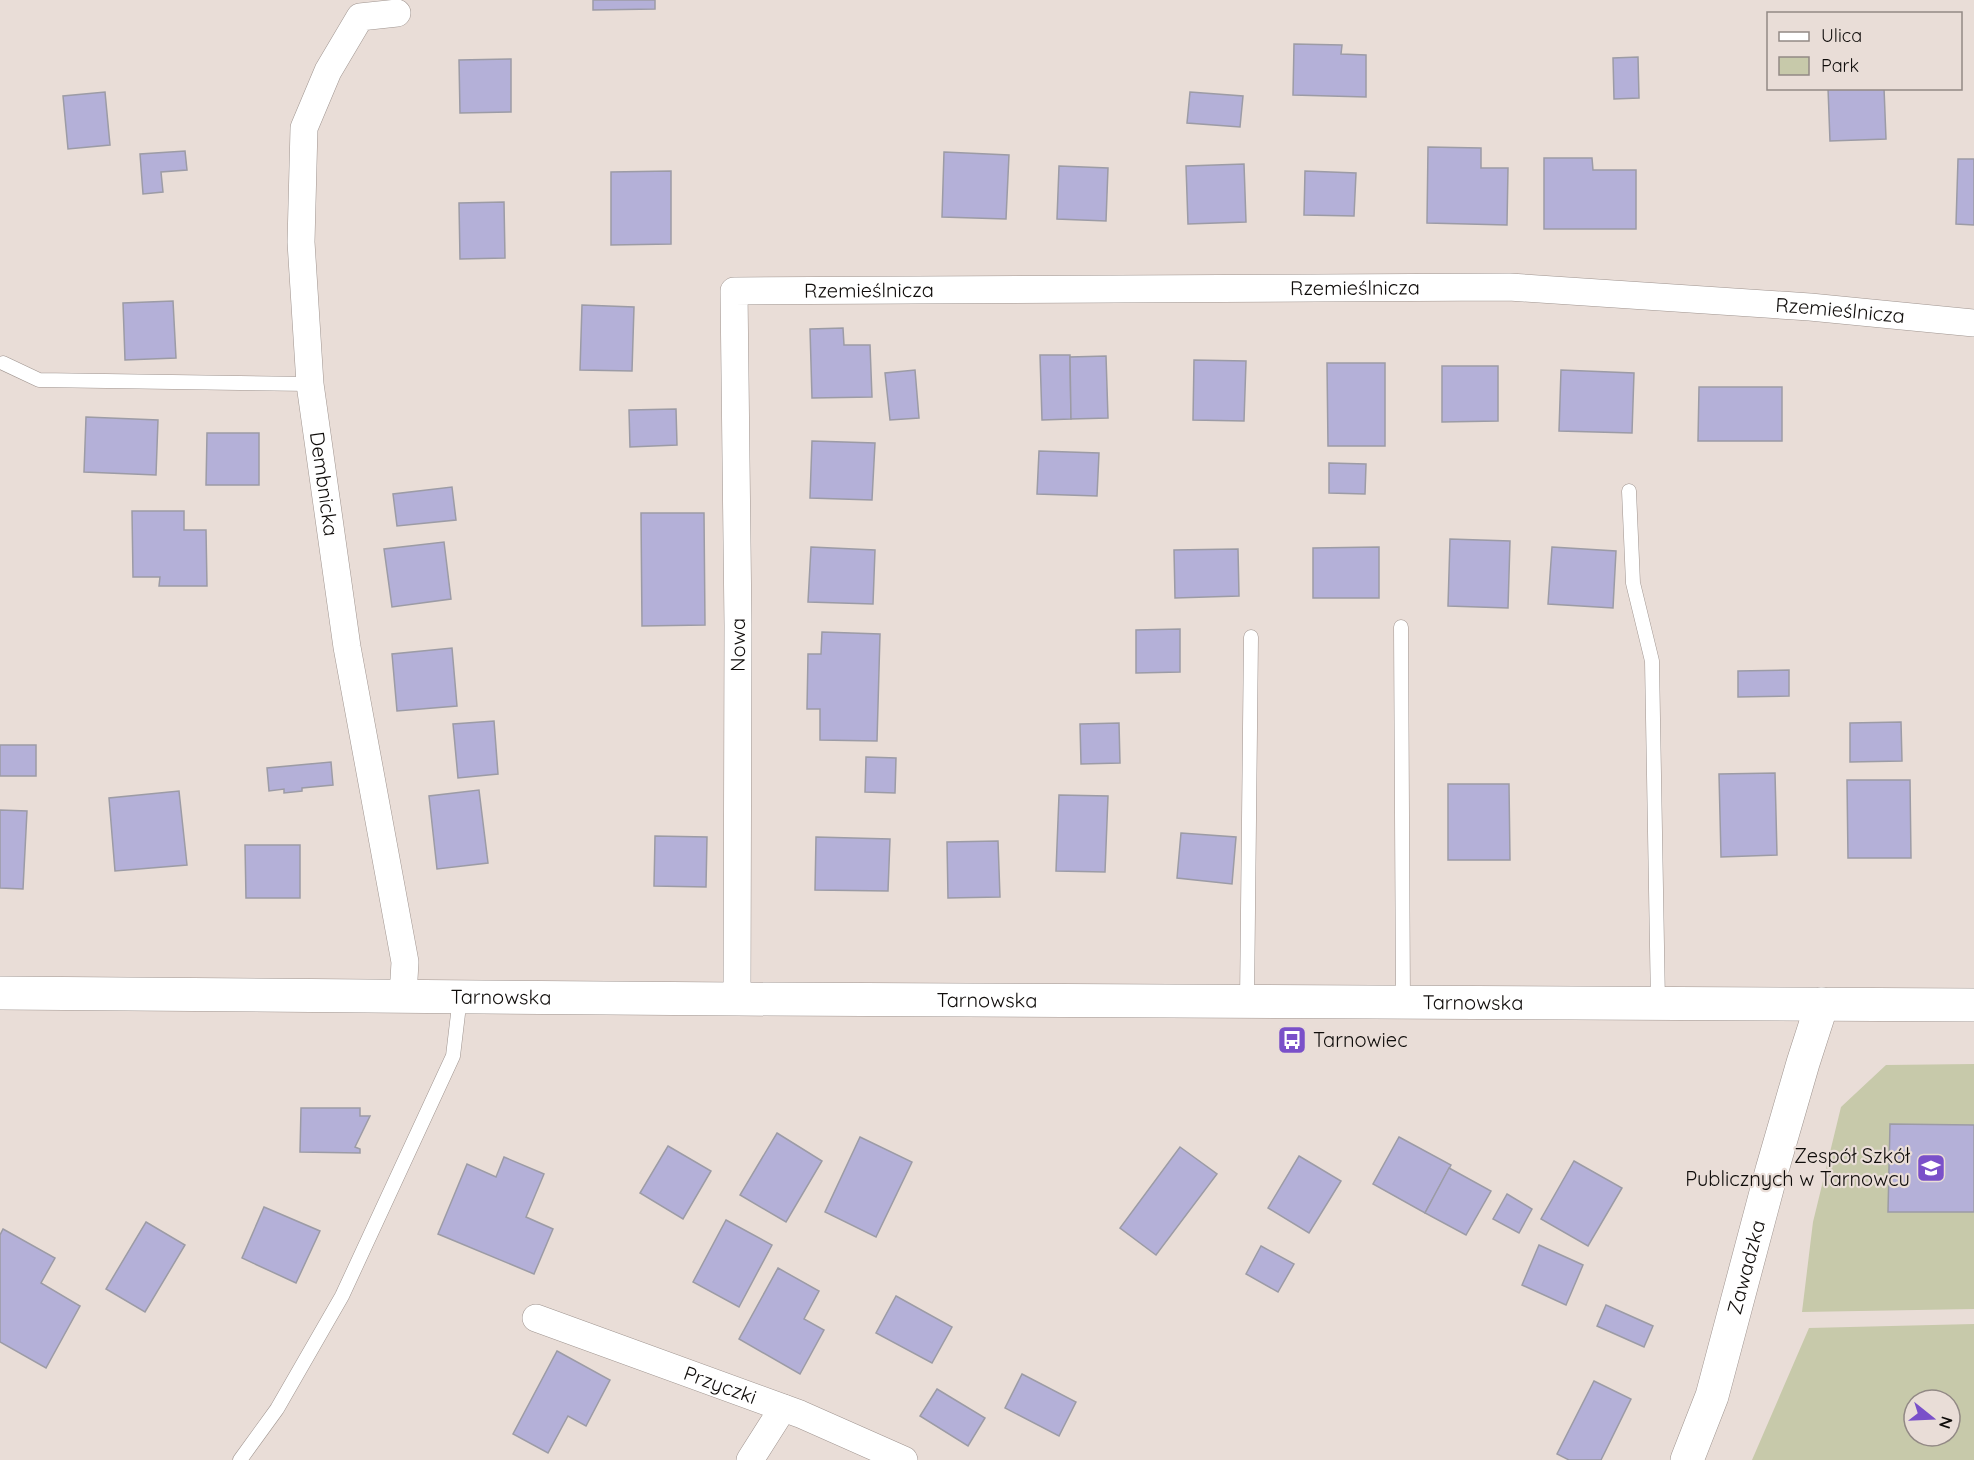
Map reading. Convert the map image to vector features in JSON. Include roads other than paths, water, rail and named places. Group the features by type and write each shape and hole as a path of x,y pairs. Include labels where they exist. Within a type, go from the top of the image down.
{"main road":[{"name":"Tarnowska","path":"0,993 1974,1005"},
{"name":"Zawadzka","path":"1687,1460 1712,1396 1772,1170 1822,1004"}],"street":[{"name":"Dembnicka","path":"397,13 360,17 328,71 304,128 301,242 310,384 347,647 405,962 403,996"},
{"name":"Rzemieślnicza","path":"734,291 1509,287 1810,307 1974,323"},
{"name":"Nowa","path":"734,291 738,625 737,999"},
{"name":"Przyczki","path":"536,1318 783,1408 904,1460"},
{"path":"750,1460 783,1408"}],"lane":[{"path":"3,363 39,380 310,384"},
{"path":"1629,490 1632,583 1652,661 1658,1003"},
{"path":"1401,627 1403,1002"},
{"path":"1247,1002 1251,637"},
{"path":"240,1460 277,1409 342,1296 453,1056 460,997"}],"place":[{"name":"Tarnowiec","path":"1292,1040"},
{"name":"Zespół Szkół Publicznych w Tarnowcu","path":"1931,1168"}]}
